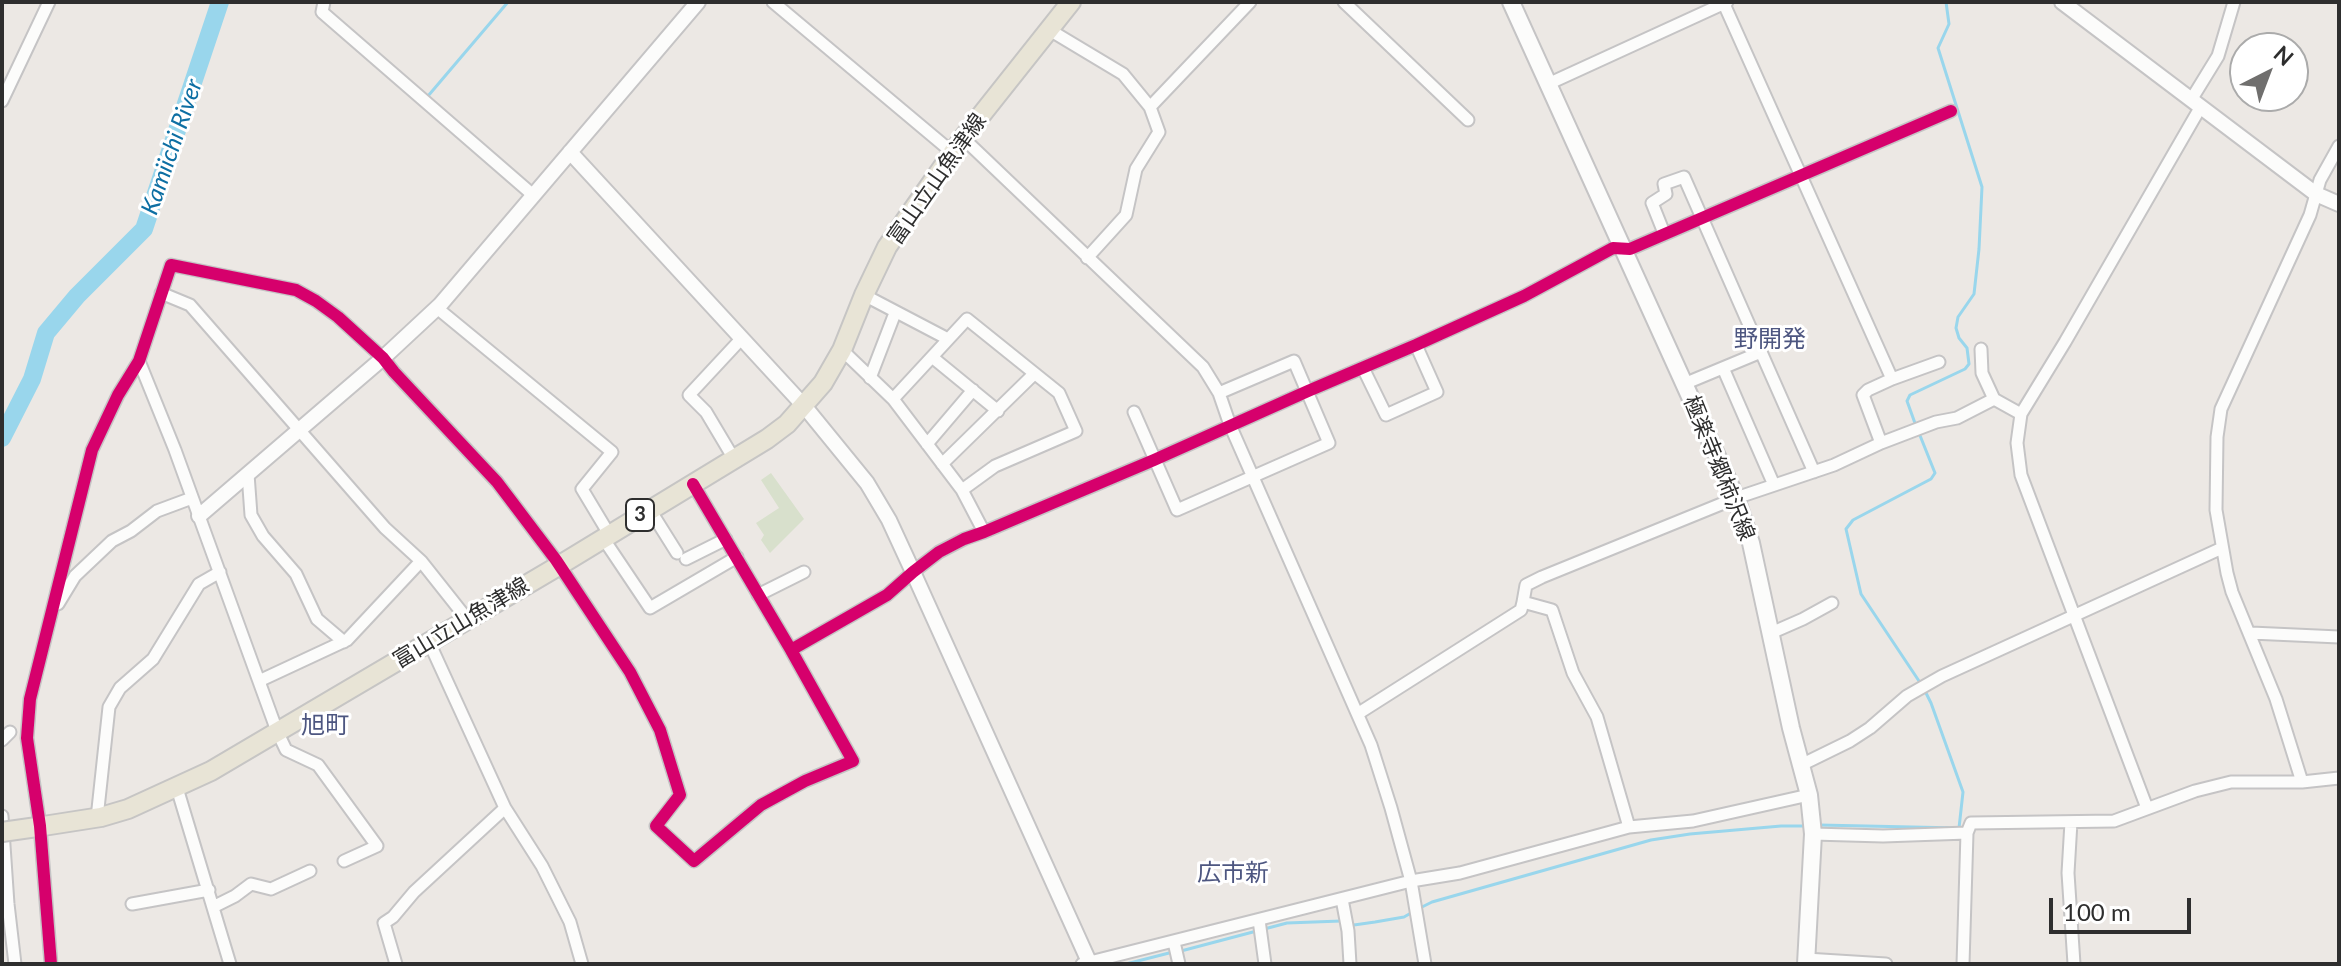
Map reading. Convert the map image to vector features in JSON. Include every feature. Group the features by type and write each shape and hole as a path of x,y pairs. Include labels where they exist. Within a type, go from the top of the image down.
{"main road":[{"name":"富山立山魚津線","path":"2,832 97,818 128,809 211,771 767,439 805,407 823,383 842,350 887,247 958,146 1071,2"},
{"name":"極楽寺郷柿沢線","path":"1511,2 1736,498 1751,543 1791,728 1809,795 1813,834 1806,962"}],"street":[{"path":"2,101 49,2"},
{"path":"324,2 322,12 533,195"},
{"path":"199,516 437,308 698,2"},
{"path":"773,2 958,146 1087,258 1203,367 1219,393 1230,425 1359,713 1391,808 1411,881 1425,964"},
{"path":"1150,107 1250,2"},
{"path":"1344,2 1468,120"},
{"path":"2062,2 2316,194 2339,204"},
{"path":"2147,808 2021,475 2017,443 2021,414 2065,342 2196,104 2218,56 2234,2"},
{"path":"1548,84 1725,3 1892,379"},
{"path":"1048,29 1123,74 1150,107 1159,132 1136,169 1126,215 1087,258"},
{"path":"791,650 887,595 913,572 964,539 1416,345 1524,296 1613,248 1630,249 1951,111"},
{"path":"2302,782 2276,699 2232,592 2216,510 2217,437 2221,409 2310,215 2320,180 2339,146"},
{"path":"570,152 805,407 867,483 889,520 913,572 1087,963 1411,881 1473,870 1629,827 1693,821 1809,795"},
{"path":"1664,233 1652,203 1666,194 1664,184 1684,177 1814,472"},
{"path":"51,964 27,738 30,699 92,450 118,395 139,361 171,265 296,290 338,317 383,358 497,482 560,565 630,672 660,730 680,795 656,826 694,861 761,805 805,781 853,761 693,484"},
{"path":"161,293 190,305 385,528 421,561 467,619"},
{"path":"864,295 948,339"},
{"path":"437,308 612,452 582,489 606,536 650,608 737,557"},
{"path":"870,378 895,313"},
{"path":"893,399 967,319 1059,393 1076,431 995,466 962,490"},
{"path":"734,459 706,412 689,395 742,338"},
{"path":"1363,368 1386,415 1437,392 1416,345"},
{"path":"1981,349 1982,373 1994,399 2021,414"},
{"path":"842,350 893,399 962,490 984,532"},
{"path":"1684,384 1761,352"},
{"path":"932,357 998,411"},
{"path":"139,361 286,750 318,765 377,846 344,861"},
{"path":"1134,412 1177,510 1329,443 1294,361 1219,393"},
{"path":"1881,443 1863,395 1892,379 1939,362"},
{"path":"1723,368 1774,485"},
{"path":"942,464 1034,374"},
{"path":"927,444 973,390"},
{"path":"1359,713 1521,610 1526,585 1736,498 1814,472 1936,422 1957,418 1994,399"},
{"path":"248,474 251,515 263,536 296,574 317,619 344,642"},
{"path":"51,615 75,576 112,541 157,511 192,498"},
{"path":"650,510 682,556 726,539"},
{"path":"1801,765 1850,741 1907,696 1942,676 2222,548"},
{"path":"259,681 344,642 421,561"},
{"path":"97,818 109,707 120,688 153,659 199,584 220,572"},
{"path":"758,595 804,572"},
{"path":"1523,602 1552,610 1573,673 1597,717 1629,827"},
{"path":"1771,633 1832,603"},
{"path":"2251,633 2339,637"},
{"path":"429,642 505,808 542,866 570,922 582,964"},
{"path":"1963,964 1967,833 1971,823 2114,821 2195,791 2231,782 2302,782 2339,778"},
{"path":"177,788 230,964"},
{"path":"396,964 384,923 505,808"},
{"path":"2,816 15,964"},
{"path":"2071,822 2068,873 2074,964"},
{"path":"1813,834 1883,836 1967,833"},
{"path":"213,907 251,884 271,889 310,871"},
{"path":"132,904 209,890"},
{"path":"1342,899 1350,964"},
{"path":"1259,920 1265,964"},
{"path":"1174,942 1179,964"},
{"path":"1806,962 1886,964"}],"green space":[{"path":"771,473 804,519 770,553 761,540 764,535 756,523 779,508 761,480"}],"waterway":[{"name":"Kamiichi River","path":"2,438 32,379 46,333 77,296 144,229 220,2"},
{"path":"428,96 508,2"},
{"path":"1916,426 1907,401 1910,395 1965,369 1969,364 1967,348 1956,328 1958,317 1974,294 1979,249 1982,187 1938,48 1949,24 1946,2"},
{"path":"1919,433 1935,473 1931,479 1853,520 1846,529 1861,594 1921,684"},
{"path":"1819,825 1959,828 1963,792 1925,691"},
{"path":"1418,909 1432,902 1651,840 1690,834 1807,826"},
{"path":"1349,923 1375,922 1411,913"},
{"path":"1181,951 1287,923 1341,921"},
{"path":"1126,964 1173,952"}],"cycle path":[{"path":"791,650 887,595 939,552 964,539 1416,345 1524,296 1613,248 1630,249 1951,111"},
{"path":"51,964 40,826 27,738 30,699 92,450 118,395 139,361 171,265 296,290 316,301 383,358 497,482 556,560 630,672 660,730 680,795 656,826 694,861 761,805 805,781 853,761 693,484"}],"district":[{"name":"野開発","path":"1770,339"},
{"name":"旭町","path":"325,725"},
{"name":"広市新","path":"1233,873"}]}
